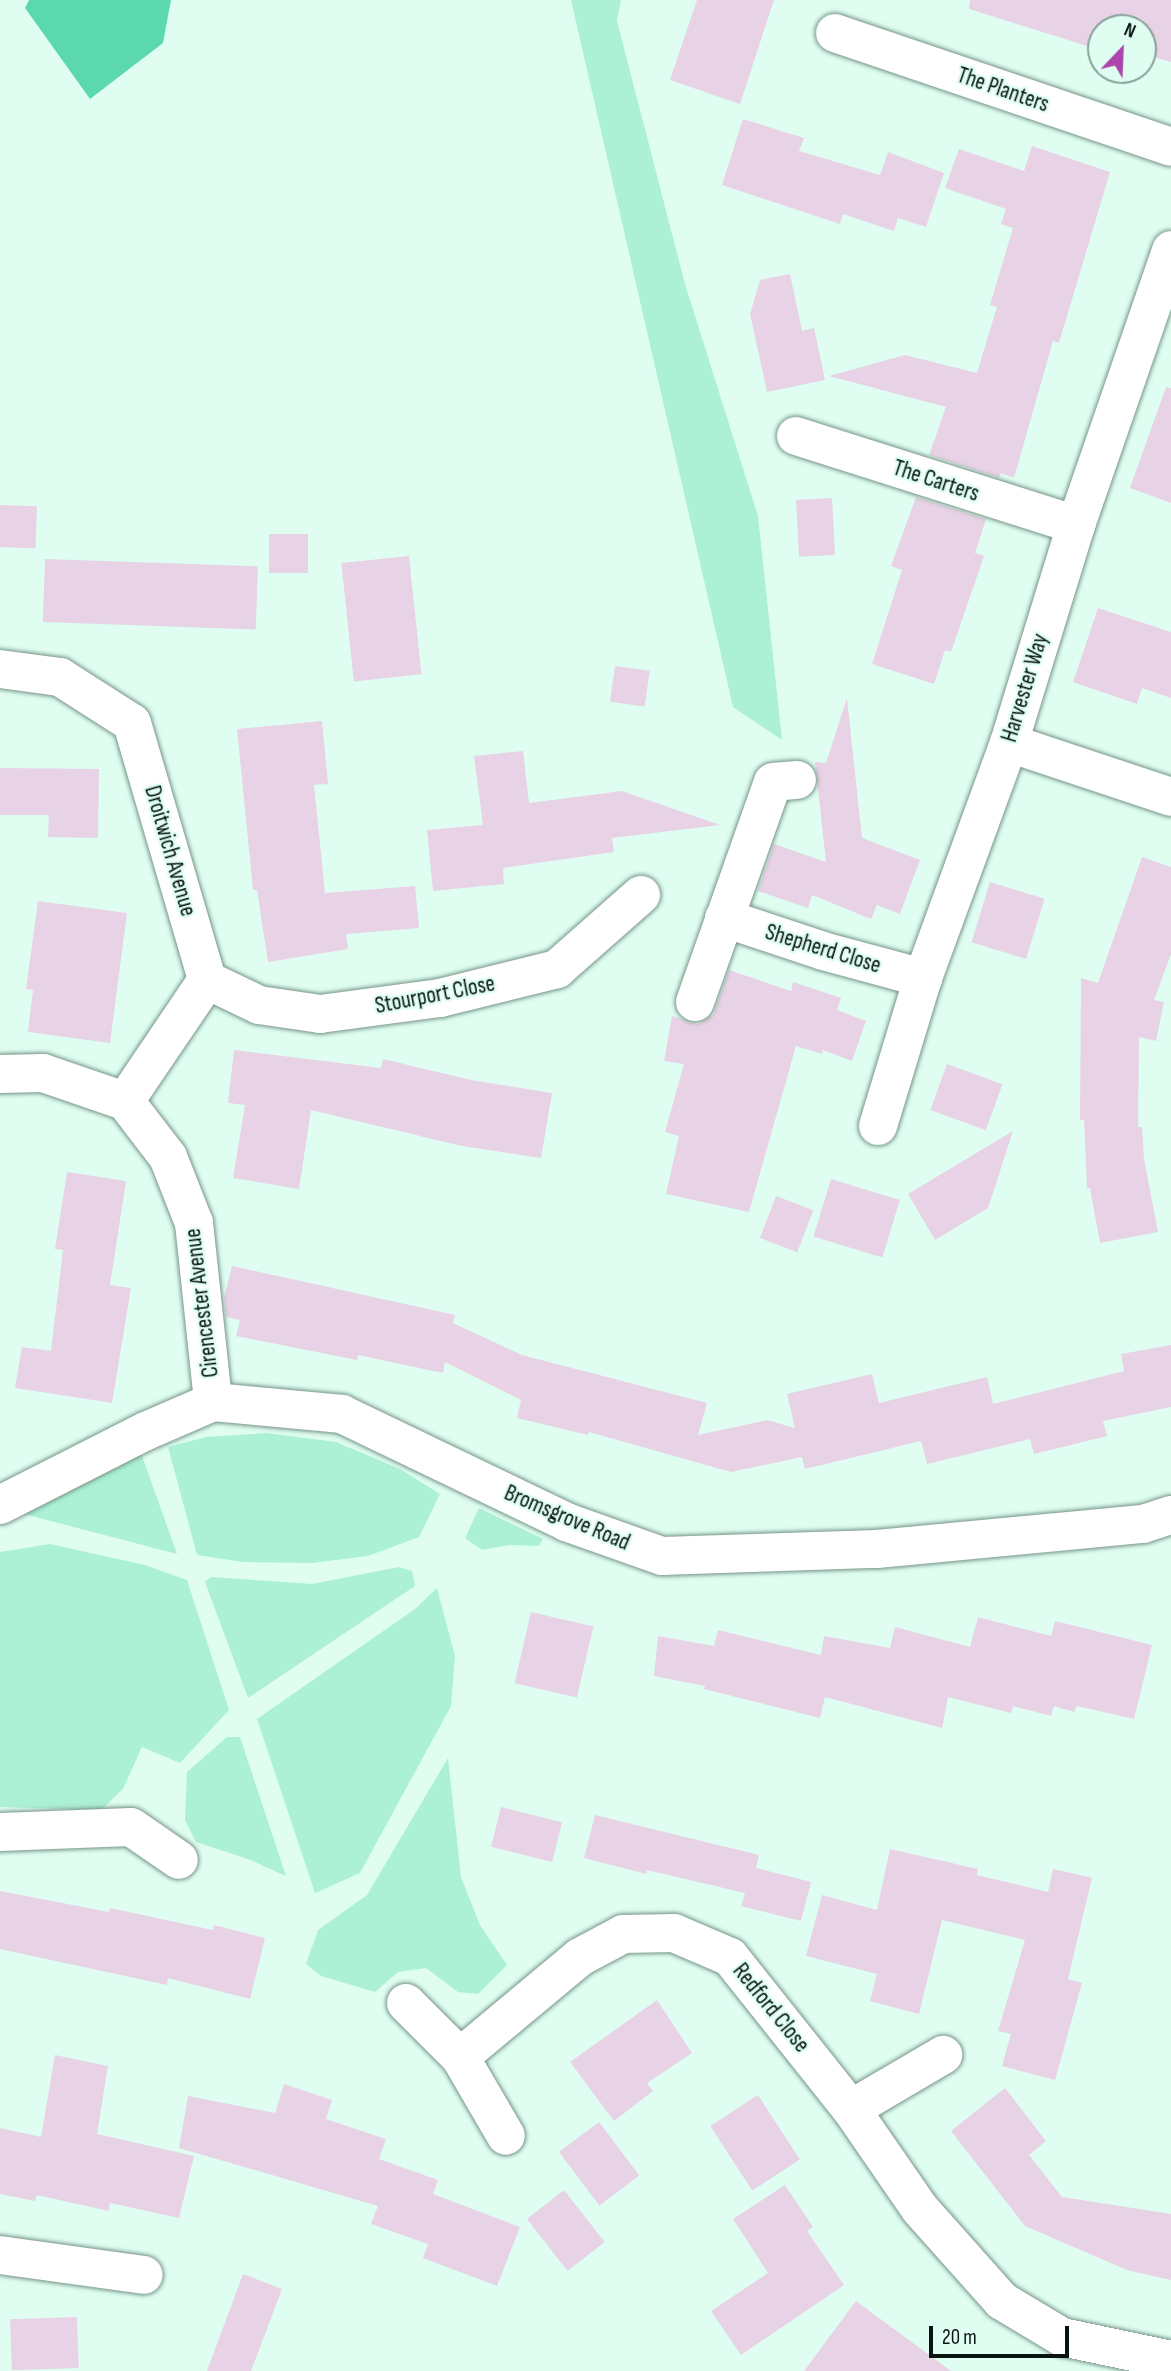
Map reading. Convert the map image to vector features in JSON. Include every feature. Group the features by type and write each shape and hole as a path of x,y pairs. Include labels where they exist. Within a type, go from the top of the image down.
{"street":[{"name":"The Planters","path":"835,33 1171,147"},
{"name":"Harvester Way","path":"878,1126 923,978 1009,743 1076,525 1171,250"},
{"name":"The Carters","path":"796,436 1076,525"},
{"name":"Droitwich Avenue","path":"0,669 60,677 132,723 207,980"},
{"path":"1009,743 1171,797"},
{"path":"695,1002 773,782 797,780"},
{"name":"Stourport Close","path":"207,980 260,1005 320,1014 440,998 557,969 641,895"},
{"name":"Shepherd Close","path":"724,918 823,951 923,978"},
{"path":"0,1074 43,1073 124,1101 207,980"},
{"name":"Cirencester Avenue","path":"124,1101 168,1157 194,1223 213,1402"},
{"name":"Bromsgrove Road","path":"0,1505 146,1431 213,1402 342,1414 566,1522 662,1556 877,1549 1143,1524 1171,1515"},
{"path":"0,1832 131,1827 179,1860"},
{"name":"Redford Close","path":"460,2057 580,1957 623,1934 674,1933 730,1957 851,2109 920,2209 1002,2301 1062,2337 1171,2360"},
{"path":"406,2003 460,2057 506,2136"},
{"path":"851,2109 943,2055"},
{"path":"0,2255 144,2276"}],"green space":[{"path":"29,0 171,0 163,43 90,99 25,8"},
{"path":"571,0 621,0 617,21 685,284 758,516 782,740 733,707"},
{"path":"266,1433 336,1442 400,1469 440,1494 419,1537 368,1556 312,1563 243,1562 197,1555 168,1447 206,1437"},
{"path":"141,1453 177,1554 20,1513"},
{"path":"479,1508 543,1539 539,1546 509,1545 482,1550 465,1538"},
{"path":"50,1544 145,1565 187,1580 229,1710 180,1763 142,1747 123,1789 101,1810 0,1807 0,1552"},
{"path":"399,1567 412,1571 415,1586 248,1698 205,1582 211,1577 312,1584"},
{"path":"437,1588 455,1656 451,1706 360,1873 315,1893 257,1719 415,1609"},
{"path":"227,1737 240,1737 286,1876 248,1859 196,1842 185,1820 187,1772"},
{"path":"448,1758 461,1877 480,1925 507,1965 478,1994 458,1992 426,1968 398,1972 375,1992 321,1976 306,1964 318,1930 367,1895"}],"building":[{"path":"697,0 774,0 740,104 670,80"},
{"path":"970,0 1171,0 1171,62 1157,58 1157,14 1087,14 1087,46 969,9"},
{"path":"743,119 804,138 799,151 880,175 888,152 944,173 926,227 898,218 894,231 843,214 840,224 722,185"},
{"path":"1032,146 1110,172 1059,343 1053,341 1014,478 1001,473 999,478 929,455 946,407 829,376 905,355 977,373 997,307 990,305 1013,228 1001,224 1006,209 945,188 959,149 1024,171"},
{"path":"790,274 802,331 814,328 825,380 767,392 750,314 760,280"},
{"path":"1166,387 1171,388 1171,503 1130,488"},
{"path":"916,497 986,519 975,553 984,556 951,652 945,650 934,684 872,664 902,570 891,566"},
{"path":"832,498 835,555 799,557 796,500"},
{"path":"0,505 37,506 36,548 0,547"},
{"path":"269,534 308,534 308,573 269,573"},
{"path":"409,556 421,674 354,681 341,563"},
{"path":"45,559 258,566 256,629 43,622"},
{"path":"1098,608 1171,632 1171,698 1142,688 1137,704 1073,682"},
{"path":"615,666 650,671 645,707 610,702"},
{"path":"847,698 862,838 920,860 900,914 877,905 871,919 812,895 808,908 758,891 774,844 826,862 815,762 826,763"},
{"path":"322,721 328,784 314,785 325,893 415,886 419,928 346,934 348,949 268,962 257,890 253,890 237,729"},
{"path":"523,751 529,803 622,791 720,825 612,838 614,852 503,868 504,884 433,891 427,830 483,825 474,756"},
{"path":"0,768 99,769 98,838 48,837 49,815 0,815"},
{"path":"1142,857 1171,867 1171,954 1154,1000 1164,1002 1156,1041 1139,1037 1138,1127 1142,1127 1144,1159 1158,1232 1100,1243 1090,1188 1087,1188 1084,1120 1080,1120 1081,978 1098,983"},
{"path":"990,882 1045,899 1026,959 972,942"},
{"path":"38,901 127,913 110,1043 28,1032 33,990 26,989"},
{"path":"729,970 791,991 793,982 841,998 837,1010 866,1021 852,1061 823,1050 822,1054 796,1046 749,1212 666,1194 679,1136 665,1132 684,1064 664,1061 672,1016 698,1024 712,1015 712,1018"},
{"path":"234,1050 381,1068 383,1059 471,1080 552,1093 541,1158 462,1146 311,1110 299,1189 233,1178 245,1105 228,1103"},
{"path":"947,1064 1002,1084 986,1130 930,1110"},
{"path":"1013,1131 988,1208 935,1240 908,1194"},
{"path":"67,1172 126,1181 110,1285 131,1288 112,1403 15,1388 22,1347 51,1351 63,1250 55,1249"},
{"path":"831,1179 900,1200 882,1257 813,1236"},
{"path":"776,1196 813,1210 797,1252 760,1238"},
{"path":"232,1266 455,1315 453,1323 522,1355 707,1403 698,1435 767,1420 795,1428 787,1394 872,1374 879,1403 987,1377 993,1404 1124,1371 1121,1354 1171,1345 1171,1407 1103,1421 1107,1436 1034,1454 1030,1439 927,1464 921,1441 805,1469 802,1457 731,1472 589,1432 588,1435 517,1418 521,1400 445,1362 443,1373 358,1355 357,1360 236,1336 240,1320 226,1317 224,1298"},
{"path":"531,1612 593,1626 577,1698 515,1683"},
{"path":"978,1617 1051,1636 1055,1621 1152,1645 1134,1719 1077,1706 1074,1712 1054,1706 1051,1716 1013,1706 1011,1713 948,1697 942,1728 825,1697 820,1718 704,1689 705,1686 654,1676 658,1636 714,1646 718,1630 821,1655 824,1636 890,1648 895,1627 970,1647"},
{"path":"501,1807 562,1822 552,1862 491,1847"},
{"path":"595,1815 759,1855 756,1868 811,1882 801,1921 741,1906 745,1893 647,1870 646,1874 584,1858"},
{"path":"890,1849 978,1869 977,1875 1048,1892 1053,1869 1092,1878 1068,1979 1082,1983 1055,2080 1002,2066 1011,2034 998,2031 1025,1940 942,1920 919,2014 870,2001 877,1974 806,1956 822,1895 877,1910"},
{"path":"0,1891 109,1912 110,1908 213,1930 214,1925 265,1938 250,1999 168,1978 167,1985 0,1949"},
{"path":"657,2000 692,2053 647,2083 653,2091 614,2121 570,2062"},
{"path":"55,2055 108,2066 97,2134 194,2156 179,2218 110,2203 109,2211 37,2195 35,2201 0,2194 0,2128 41,2137"},
{"path":"284,2084 332,2100 326,2119 386,2139 379,2159 438,2180 433,2194 520,2227 497,2286 423,2258 428,2244 371,2224 378,2206 179,2148 188,2096 275,2113"},
{"path":"1005,2088 1046,2141 1029,2155 1062,2197 1171,2214 1171,2280 1127,2270 1025,2226 951,2131"},
{"path":"758,2095 800,2160 752,2191 710,2126"},
{"path":"599,2122 639,2176 599,2206 559,2152"},
{"path":"785,2185 813,2227 807,2231 844,2285 741,2355 711,2311 768,2273 733,2219"},
{"path":"564,2190 605,2242 568,2271 527,2219"},
{"path":"243,2274 282,2289 251,2371 207,2371"},
{"path":"856,2301 951,2371 804,2371"},
{"path":"77,2317 79,2368 12,2370 10,2319"}]}
